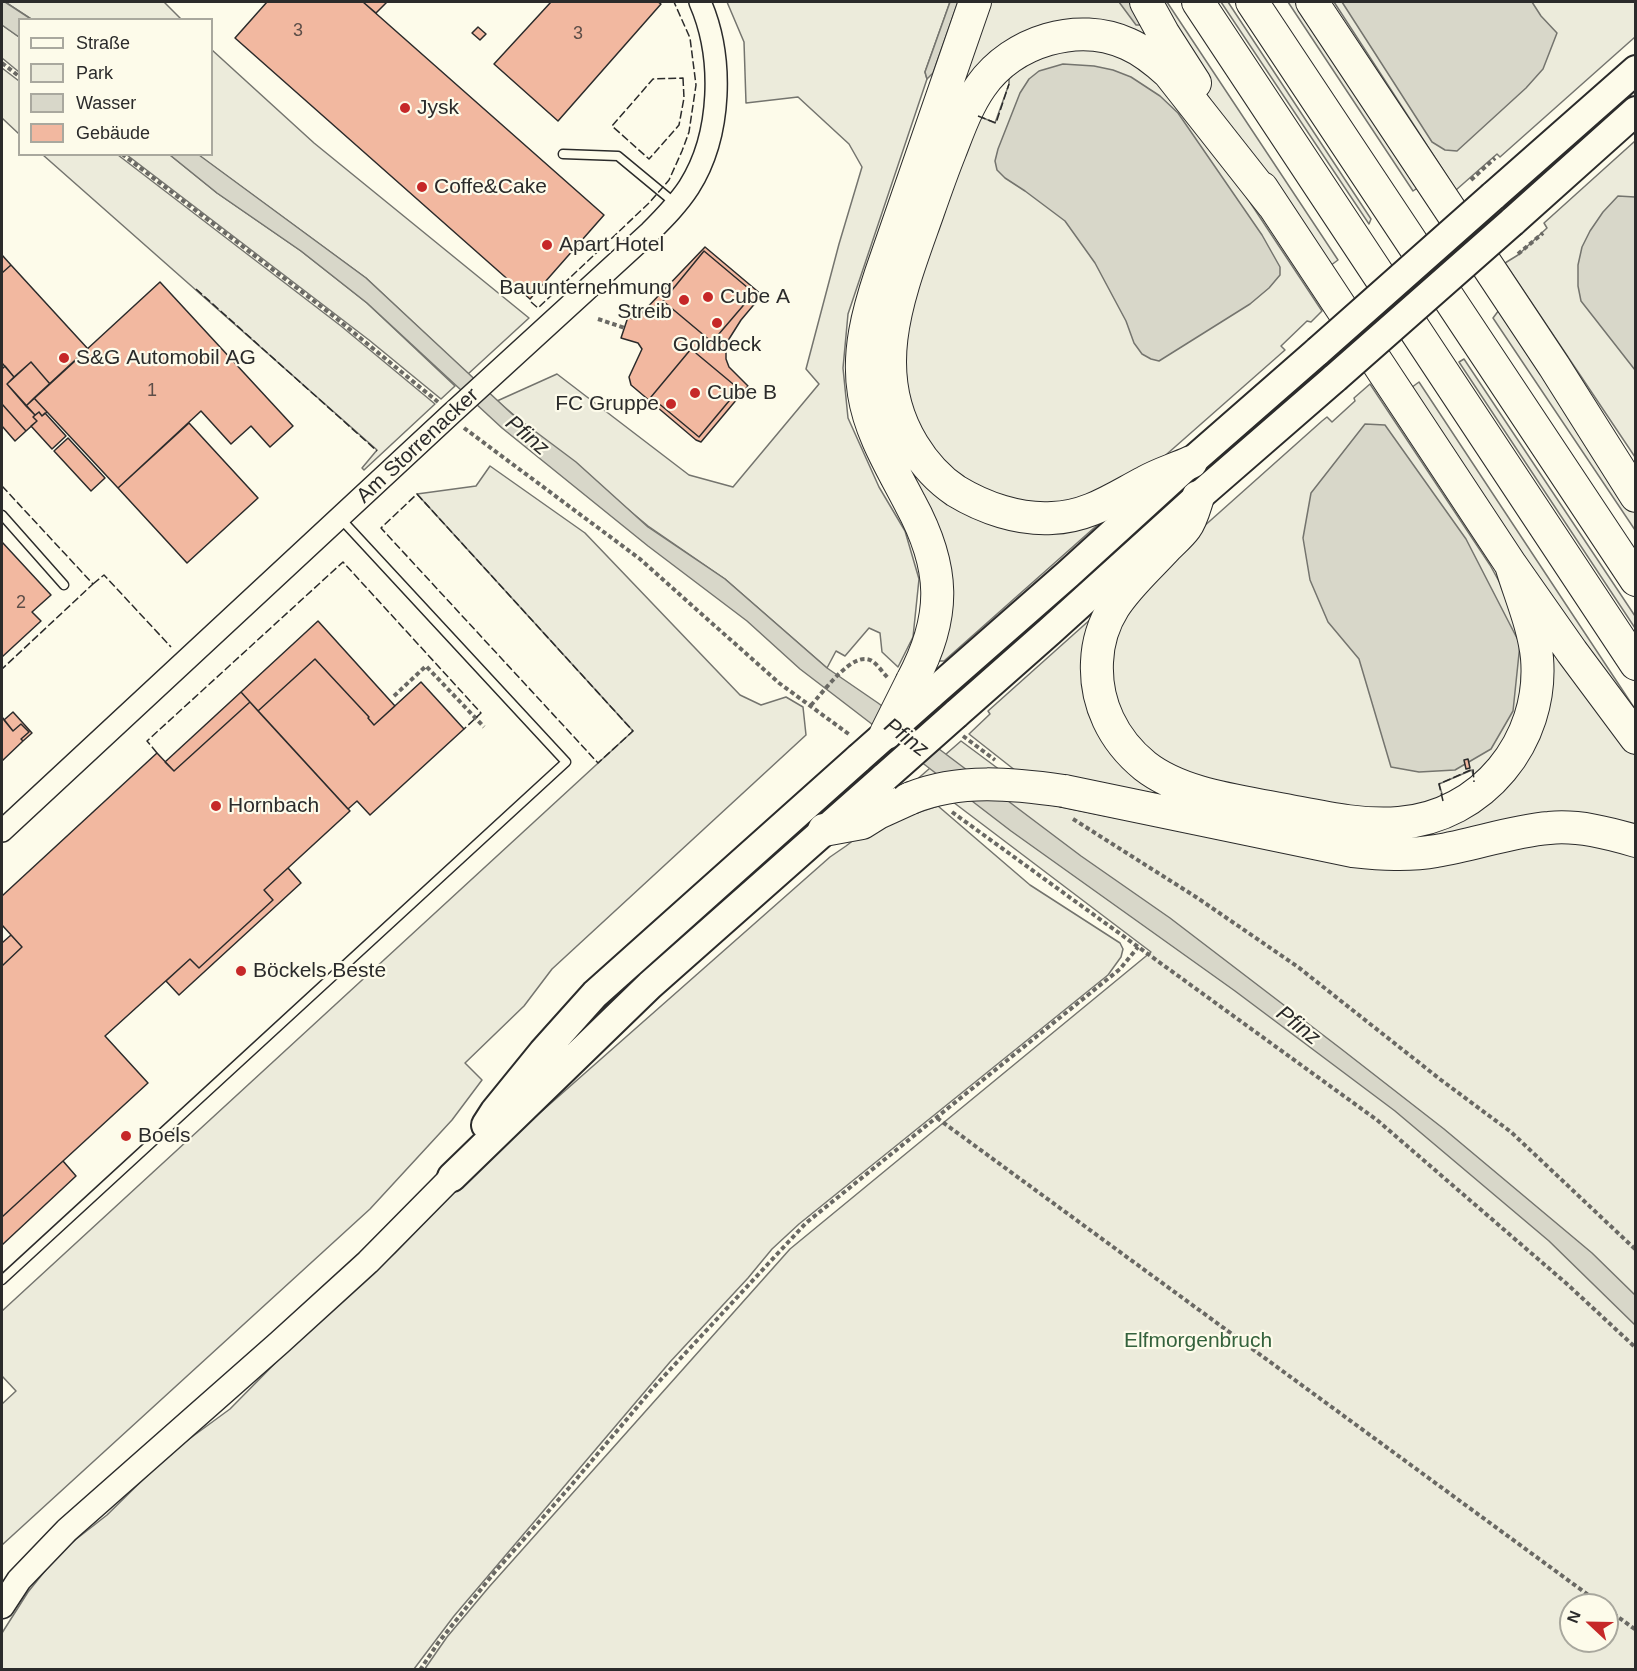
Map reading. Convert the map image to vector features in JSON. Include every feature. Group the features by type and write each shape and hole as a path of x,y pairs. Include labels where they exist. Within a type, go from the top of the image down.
{"highway":[{"path":"452,1177 495,1111 543,1052 595,994 886,733 922,663 936,619 937,580 932,554 921,524 884,453 869,414 862,373 863,350 870,306 877,284 975,2"},
{"path":"1146,2 1273,205 1511,565 1635,738"},
{"path":"1198,2 1635,664"},
{"path":"1252,2 1635,580"},
{"path":"1316,5 1554,366 1635,496"},
{"path":"1191,462 1147,481 1105,505 1074,515 1052,518 1023,516 995,509 966,497 944,483 920,456 902,427 893,402 890,351 899,298 912,256 963,117 982,85 994,71 1018,52 1033,44 1066,36 1099,36 1114,39 1136,48 1157,63 1169,73 1273,205"},
{"path":"911,685 1068,574 1318,351 1482,188 1635,70"},
{"path":"452,1177 650,985 885,777 957,722 1050,631 1198,497 1635,111"},
{"path":"1554,366 1635,471"},
{"path":"1198,497 1187,526 1127,587 1110,613 1098,652 1097,689 1105,715 1112,728 1130,752 1143,764 1180,785 1220,797 1321,817 1372,824 1399,823 1437,816 1481,791 1500,772 1520,744 1529,721 1536,690 1535,644 1511,565"},
{"path":"824,830 862,823 878,813 934,790 983,784 1022,785 1067,804 1353,851 1392,855 1435,852 1552,827 1606,833 1635,841"}],"main road":[{"path":"2,1606 19,1580 67,1530 368,1262 452,1177"}],"street":[{"name":"Am Storrenacker","path":"2,831 650,232 677,204 690,185 705,153 713,120 716,87 715,59 711,33 700,2"}],"lane":[{"path":"563,154 618,156 677,204"},
{"path":"2,515 64,585"},
{"path":"2,1280 566,762 339,518"}],"path":[{"path":"2,63 18,75"},
{"path":"125,156 455,410 461,426 640,559 779,683 847,732"},
{"path":"1482,188 1495,158"},
{"path":"1518,254 1543,232"},
{"path":"598,319 625,328"},
{"path":"811,705 848,665 861,658 871,660 911,685"},
{"path":"394,696 426,666 484,727"},
{"path":"957,722 995,760"},
{"path":"1067,804 1298,967 1511,1132 1635,1250"},
{"path":"943,805 1377,1120 1567,1284 1635,1348"},
{"path":"420,1670 438,1643 494,1573 654,1387 798,1232 815,1215 1120,969 1138,947"},
{"path":"936,1118 1586,1593"},
{"path":"1619,1618 1635,1630"}],"green space":[{"path":"5,2 164,2 180,18 29,18"},
{"path":"727,2 950,2 925,72 927,79 848,314 843,368 848,418 879,487 905,531 919,579 913,637 898,667 882,652 880,633 869,628 845,656 836,651 827,668 725,579 648,526 497,401 557,374 689,475 733,487 819,384 806,369 862,167 849,144 798,97 746,103 744,42"},
{"path":"985,2 1133,2 1165,54 1163,57 1126,35 1101,27 1058,29 1027,39 1001,55 980,76 963,101 937,158 894,284 881,335 879,378 883,403 891,426 902,448 916,468 954,500 987,518 1005,524 1031,528 1075,523 1112,512 944,661 940,661 934,658 946,602 946,585 941,556 926,514 881,426 871,385 871,352 885,286"},
{"path":"1153,2 1167,2 1338,260 1323,271 1190,69"},
{"path":"1221,2 1228,2 1371,219 1369,224"},
{"path":"1288,2 1304,2 1425,183 1413,191"},
{"path":"1334,2 1635,2 1635,37 1500,157 1497,154 1456,190"},
{"path":"2,25 18,36 18,71 2,58"},
{"path":"1096,46 1149,68 1218,154 1322,311 1311,322 1307,321 1281,346 1285,350 1159,461 1106,495 1031,508 959,482 910,417 902,325 987,94 981,117 995,123 1009,84 1009,76 1028,58"},
{"path":"213,51 314,143 529,318 468,374 366,278 201,157 213,156"},
{"path":"2,68 18,80 18,133 2,118"},
{"path":"1635,141 1635,457 1505,263 1518,255 1547,228 1544,223"},
{"path":"44,156 119,156 341,326 435,404 364,470 362,468 377,450"},
{"path":"128,156 171,156 217,193 301,251 367,303 455,386 441,399 369,340"},
{"path":"1499,310 1635,510 1635,530 1493,318"},
{"path":"1464,359 1635,616 1635,628 1459,362"},
{"path":"1419,382 1635,709 1635,727 1404,393"},
{"path":"1370,384 1490,565 1506,594 1524,645 1518,720 1475,785 1472,770 1439,784 1443,797 1386,815 1180,776 1121,725 1106,657 1137,589 1165,561 1322,421 1327,417 1332,422"},
{"path":"490,466 585,533 740,695 761,705 786,697 803,707 806,735 552,969 524,1006 465,1063 482,1080 452,1120 370,1209 2,1545 2,1404 16,1391 2,1376 2,1311 633,731 417,494 476,486"},
{"path":"1102,609 1089,647 1087,674 1089,692 1097,719 1110,744 1127,763 1148,779 1170,791 1221,808 1328,829 1382,835 1418,831 1443,824 1465,814 1486,800 1519,764 1540,719 1545,694 1547,670 1545,647 1540,631 1542,630 1635,755 1635,831 1596,821 1557,818 1517,822 1422,844 1368,844 1080,786 1080,780 1016,771 969,734 990,714 988,711"},
{"path":"961,741 1000,770 914,782"},
{"name":"Elfmorgenbruch","path":"990,799 1032,801 1116,818 1118,814 1348,861 1549,837 1635,851 1635,1669 424,1670 447,1637 489,1587 790,1249 1151,952 953,802"},
{"path":"938,806 1030,885 1120,943 1123,949 1121,957 1108,975 799,1224 772,1249 670,1362 454,1616 414,1669 2,1670 2,1633 28,1592 61,1551 107,1515 170,1453 230,1409 299,1339 395,1253 474,1171 830,857 868,829"}],"water":[{"path":"2,2 29,18 18,18 18,36 2,25"},
{"path":"950,2 958,2 933,73 927,79 925,72"},
{"path":"1119,2 1131,2 1143,25 1136,25"},
{"path":"1342,2 1532,2 1557,33 1543,69 1526,88 1457,151 1445,150 1432,142"},
{"path":"1063,64 1113,70 1131,77 1160,96 1178,113 1262,235 1280,267 1280,275 1250,304 1159,361 1142,354 1134,343 1126,321 1095,263 1065,221 997,170 995,161 998,149 1020,93 1029,79 1039,71"},
{"name":"Pfinz","path":"171,156 200,156 366,278 512,414 576,462 648,527 725,579 827,668 878,703 1081,856 1170,918 1444,1129 1592,1253 1635,1295 1635,1325 1549,1241 1395,1111 1235,991 1011,831 800,669 747,621 648,546 502,428 367,303 301,251 217,193"},
{"path":"1618,196 1635,197 1635,370 1581,301 1578,286 1578,265 1582,247 1603,212"},
{"path":"1365,424 1385,425 1466,539 1520,644 1513,711 1491,749 1455,770 1419,772 1391,767 1359,659 1328,622 1310,580 1303,538 1311,493"}],"building":[{"path":"267,2 363,2 604,215 530,299 235,38"},
{"path":"363,2 387,2 376,13"},
{"path":"551,2 658,2 661,4 558,121 494,64"},
{"path":"478,27 486,34 480,40 472,33"},
{"path":"705,247 762,295 741,320 729,339 726,349 729,367 748,386 701,442 631,385 629,377 642,349 638,343 621,338 628,317 633,319 640,315","holes":["704,251 754,293 712,342 663,301","691,349 739,389 699,437 651,397"]},
{"name":"Cube A","path":"704,251 754,293 712,342 663,301"},
{"path":"2,255 11,265 2,273"},
{"path":"11,265 88,349 50,384 31,362 14,377 2,363 2,273"},
{"path":"160,282 293,426 270,447 251,426 231,444 201,411 118,488 34,398"},
{"name":"Cube B","path":"691,349 739,389 699,437 651,397"},
{"path":"31,362 50,384 26,406 7,384"},
{"path":"5,366 14,377 7,384 35,415 33,417 37,421 26,431 2,404 2,369"},
{"path":"34,398 47,412 42,416 39,412 35,415 26,406"},
{"path":"2,404 26,431 15,441 2,426"},
{"path":"39,412 42,416 45,413 66,436 52,449 31,426 37,421 33,417"},
{"path":"189,423 258,498 187,563 118,488"},
{"path":"68,438 105,478 91,491 54,451"},
{"path":"2,542 51,595 32,612 41,621 2,657"},
{"path":"318,621 395,706 374,725 315,659 258,711 241,692"},
{"path":"315,659 374,725 421,682 464,729 370,815 357,801 348,809 258,711"},
{"path":"241,692 250,702 174,771 165,762"},
{"path":"250,702 350,811 264,890 273,900 199,968 190,959 105,1036 148,1083 2,1217 2,966 22,947 2,925 2,896 157,753 174,771"},
{"path":"13,712 32,733 23,741 21,739 29,732 21,724 13,731 4,720"},
{"path":"2,717 13,731 21,724 29,732 2,761"},
{"path":"1468,759 1470,768 1466,769 1464,760"},
{"path":"288,868 301,883 179,995 166,981 190,959 199,968 273,900 264,890"},
{"path":"11,935 22,947 2,966 2,943"},
{"path":"63,1161 76,1176 2,1245 2,1217"}],"fence":[{"path":"531,302 538,308 649,203 669,180 689,132 696,85 690,38 674,2"},
{"path":"683,78 684,98 679,125 649,159 612,126 653,79 683,78"},
{"path":"978,116 996,123 1009,84"},
{"path":"196,289 377,451"},
{"path":"2,486 93,584 2,669"},
{"path":"417,494 633,731 598,763 381,528 417,494"},
{"path":"157,753 147,741 343,562 481,713 464,729"},
{"path":"93,584 104,575 171,647"},
{"path":"1443,801 1439,784 1473,769 1474,782"}],"place":[{"name":"Jysk","path":"405,108"},
{"name":"Coffe&Cake","path":"422,187"},
{"name":"Apart Hotel","path":"547,245"},
{"name":"Cube A","path":"708,297"},
{"name":"Bauunternehmung Streib","path":"684,300"},
{"name":"Goldbeck","path":"717,323"},
{"name":"S&G Automobil AG","path":"64,358"},
{"name":"Cube B","path":"695,393"},
{"name":"FC Gruppe","path":"671,404"},
{"name":"Hornbach","path":"216,806"},
{"name":"Böckels Beste","path":"241,971"},
{"name":"Boels","path":"126,1136"}]}
